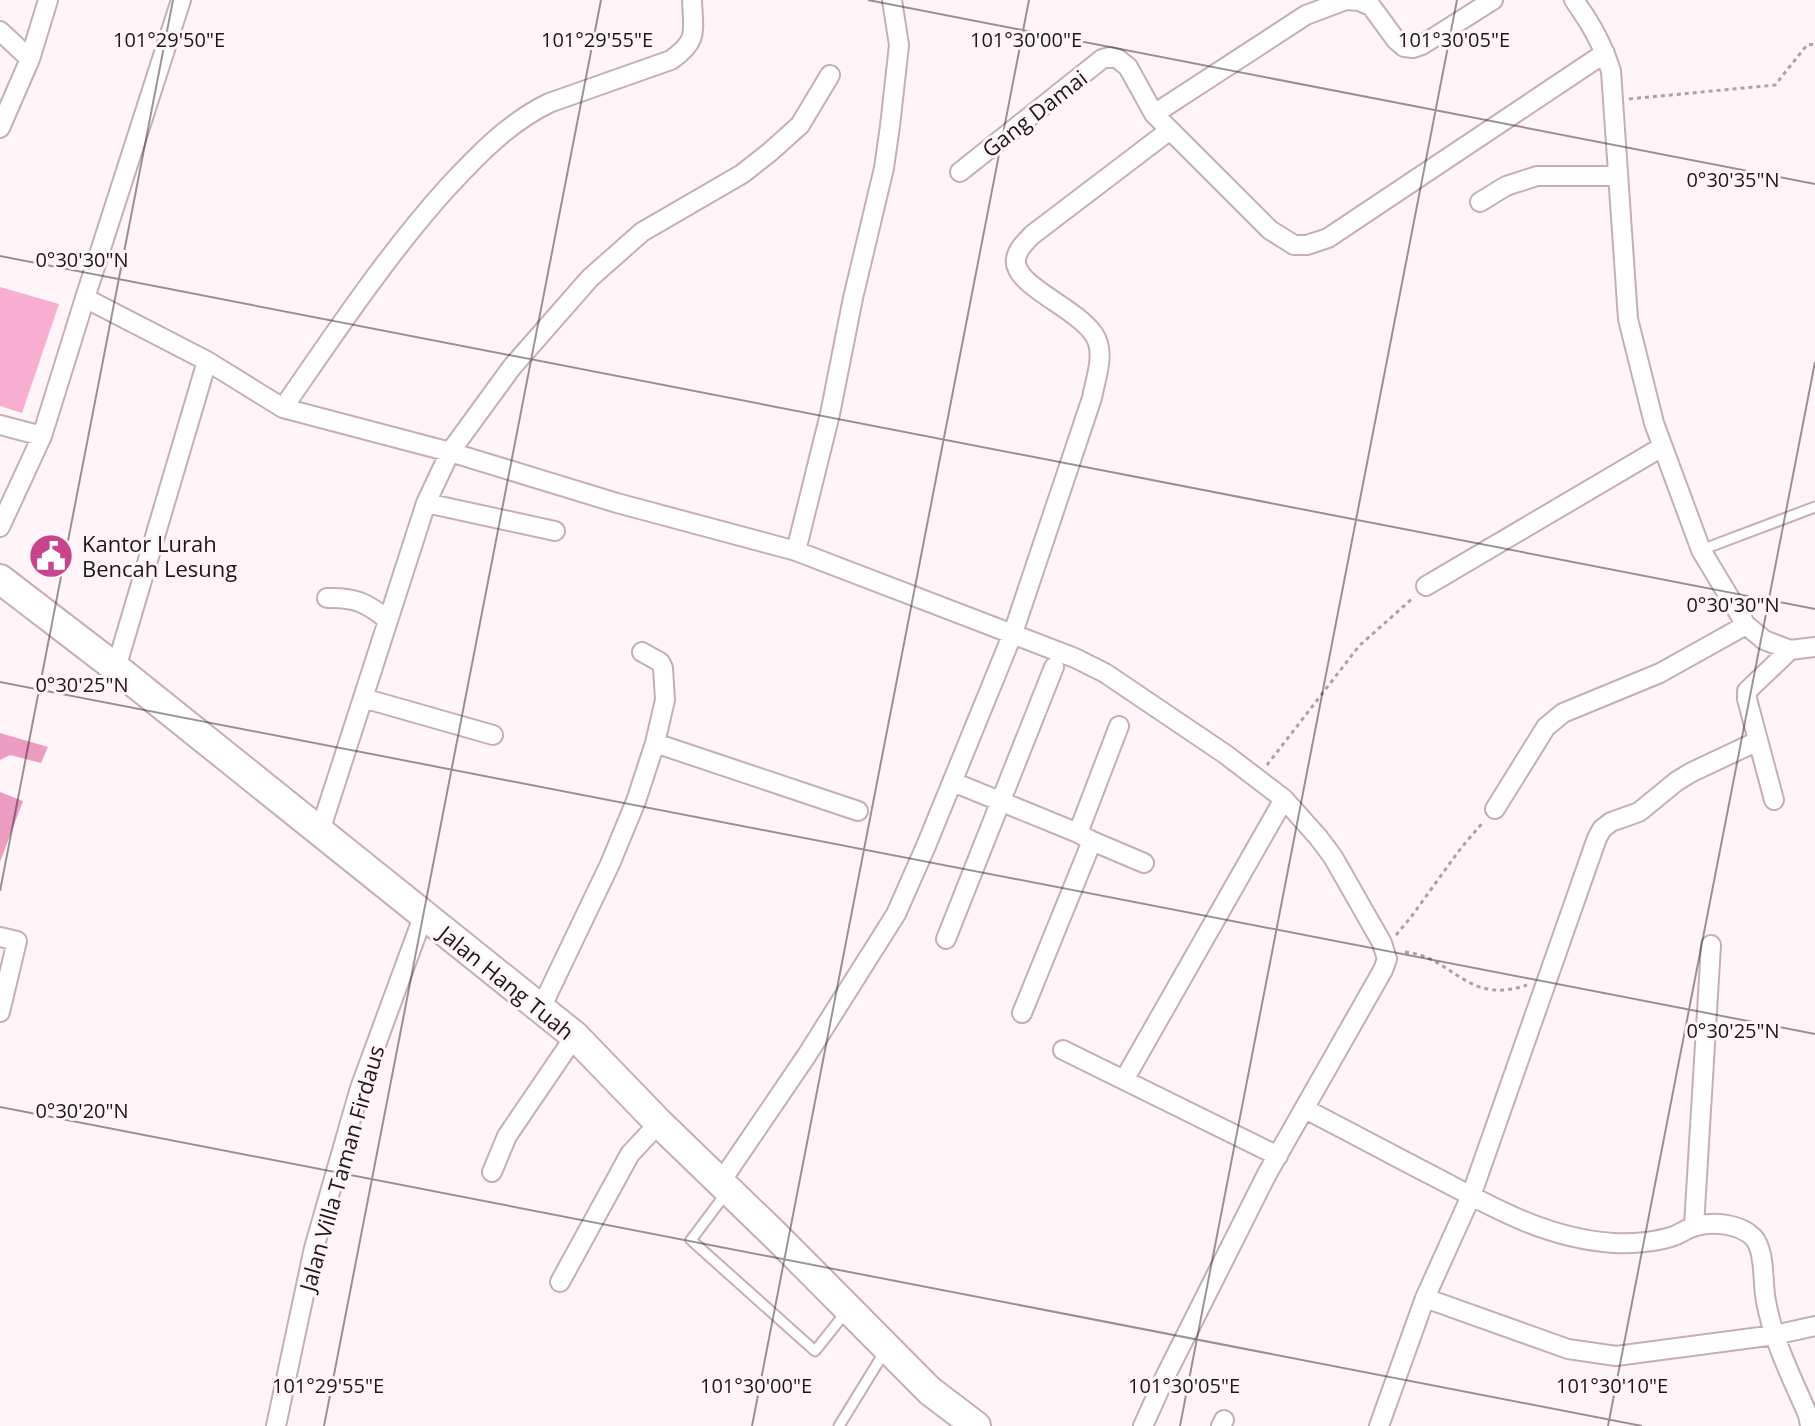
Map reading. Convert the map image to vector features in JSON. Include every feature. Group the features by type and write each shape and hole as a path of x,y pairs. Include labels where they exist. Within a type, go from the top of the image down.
{"main road":[{"name":"Jalan Hang Tuah","path":"0,579 116,668 575,1036 930,1391 976,1426"}],"street":[{"path":"0,128 30,59 48,0"},
{"path":"0,527 42,436 181,0"},
{"path":"283,408 416,223 501,133 549,103 671,60 686,49 693,34 692,0"},
{"path":"796,551 830,414 853,298 884,168 899,45 892,0"},
{"path":"1493,0 1413,48 1404,47 1396,40 1371,6 1346,0 1306,15 1154,114 1270,230 1294,245 1307,245 1328,238 1605,53"},
{"path":"1574,0 1594,27 1611,71 1628,319 1662,447 1701,550 1746,625 1764,640 1790,650 1815,647"},
{"path":"0,31 30,59"},
{"name":"Gang Damai","path":"960,172 1102,59 1118,59 1128,67 1154,114"},
{"path":"320,831 426,503 450,452 512,367 590,278 642,232 742,174 770,152 800,125 830,75"},
{"path":"724,1187 896,914 1013,633 1092,398 1100,358 1098,340 1084,321 1025,281 1016,268 1016,255 1032,235 1170,130"},
{"path":"1480,202 1506,186 1537,176 1618,176"},
{"path":"85,298 207,361 283,408 450,452 617,503 796,551 1075,658 1105,673 1225,754 1284,799 1333,857 1384,951 1383,970 1278,1156 1143,1426"},
{"path":"116,668 207,361"},
{"path":"0,425 42,436"},
{"path":"1426,586 1662,447"},
{"path":"426,503 555,531"},
{"path":"327,598 361,602 388,620"},
{"path":"1495,809 1546,727 1563,713 1660,673 1746,625"},
{"path":"1774,800 1747,691 1790,650"},
{"path":"541,1008 610,864 636,801 655,743 665,700 663,668 654,657 642,652"},
{"path":"946,939 1054,667"},
{"path":"363,698 493,735"},
{"path":"1022,1013 1085,837 1119,726"},
{"path":"1379,1426 1425,1298 1471,1196 1597,838 1611,822 1639,812 1677,781 1758,741"},
{"path":"655,743 858,811"},
{"path":"953,782 1144,863"},
{"path":"1124,1080 1284,799"},
{"name":"Jalan Villa Taman Firdaus","path":"276,1426 314,1248 360,1088 424,914"},
{"path":"0,937 17,941 7,950 0,1012"},
{"path":"1694,1226 1711,945"},
{"path":"492,1172 507,1136 575,1036"},
{"path":"1063,1050 1278,1156"},
{"path":"1305,1109 1471,1196 1549,1231 1619,1243 1673,1236 1694,1226 1711,1224 1748,1232 1756,1240 1762,1256 1766,1304 1810,1426"},
{"path":"560,1282 630,1154 659,1123"},
{"path":"1425,1298 1568,1349 1616,1356 1775,1335 1815,1326"}],"lane":[{"path":"1701,550 1815,507"},
{"path":"724,1187 691,1240 815,1351 848,1309"},
{"path":"839,1426 886,1348"}],"path":[{"path":"1613,100 1775,85 1807,45 1815,44"},
{"path":"1257,778 1359,646 1426,586"},
{"path":"1495,809 1461,848 1384,951 1418,954 1465,982 1493,990 1506,991 1525,986 1550,973"}],"shaded area":[{"path":"0,287 59,304 22,413 0,406"},
{"path":"0,733 48,747 41,763 10,755 0,760"},
{"path":"0,792 23,801 0,862"}],"place":[{"name":"Kantor Lurah Bencah Lesung","path":"51,556"}]}
